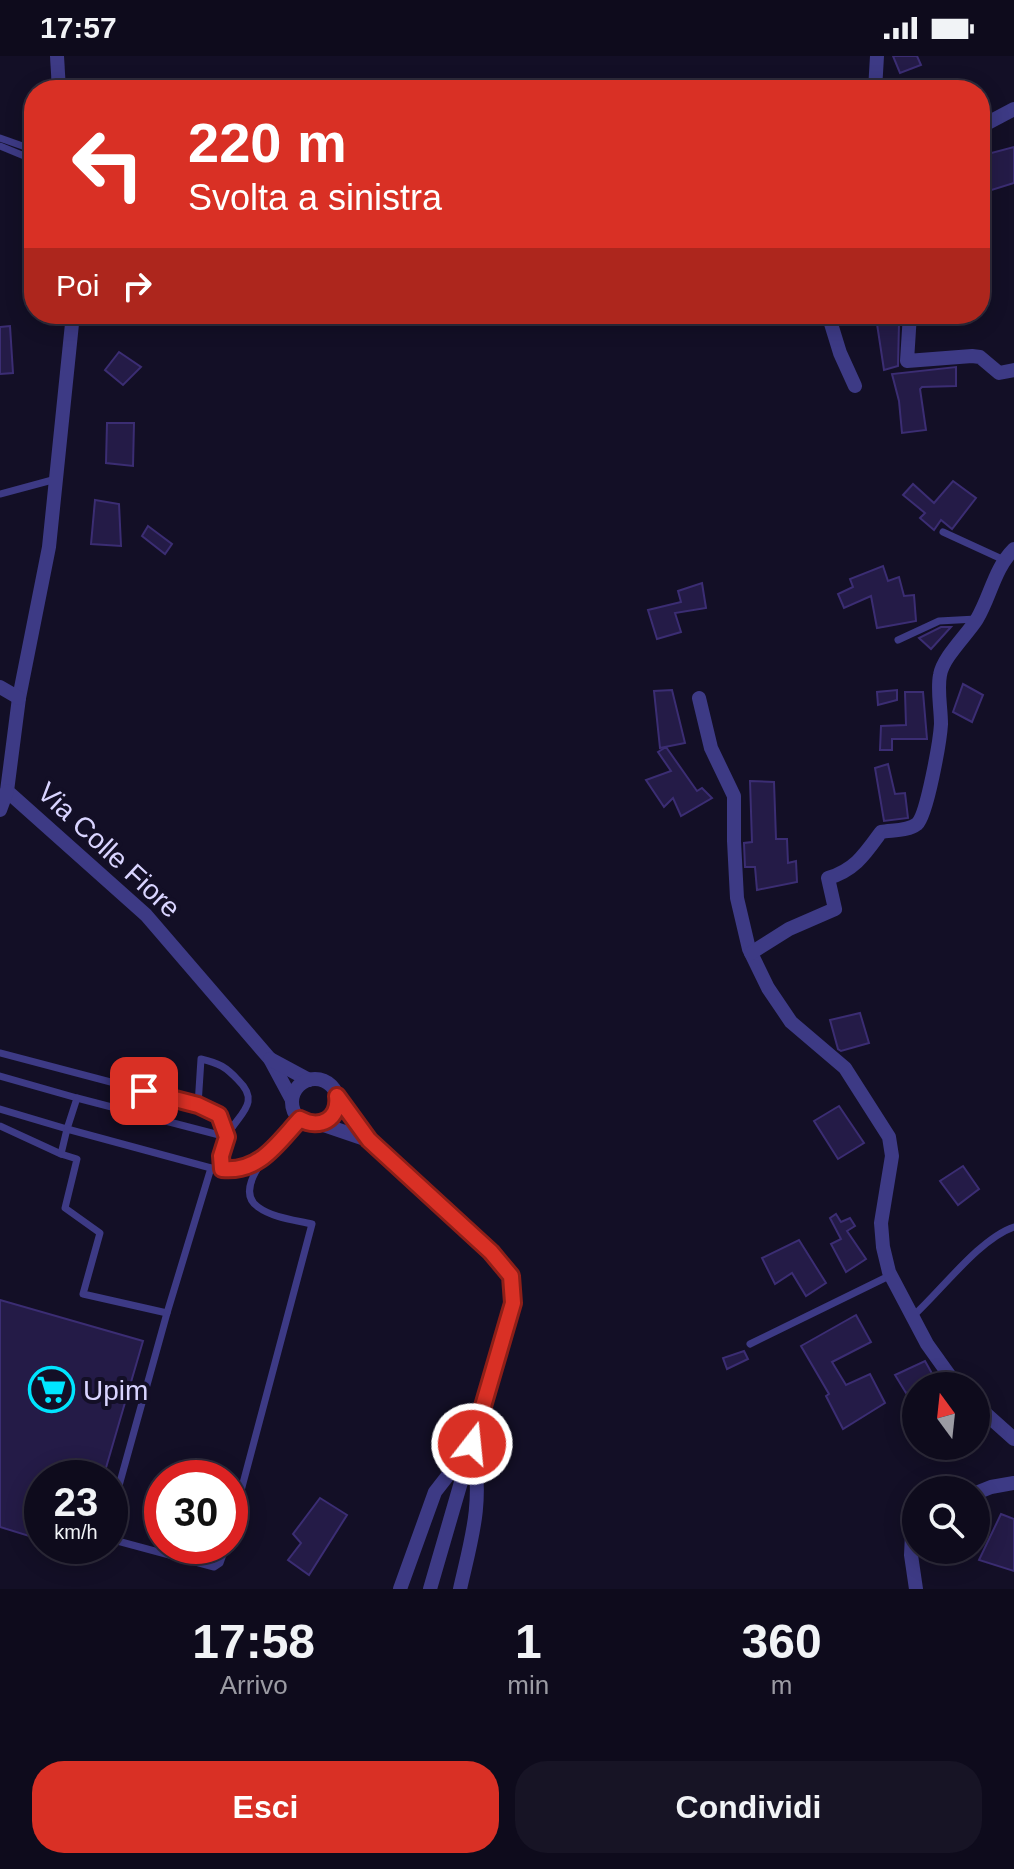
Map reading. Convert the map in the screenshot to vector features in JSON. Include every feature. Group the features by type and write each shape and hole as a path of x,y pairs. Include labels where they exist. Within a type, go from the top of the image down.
{"street":[{"path":"876,80 877,56"},
{"path":"57,57 58,80"},
{"path":"990,122 1014,109"},
{"name":"Via Colle Fiore","path":"72,324 49,547 19,698 7,791 146,915 270,1059 292,1100"},
{"path":"831,324 855,386"},
{"path":"909,324 907,361 972,356 980,357 999,373 1014,370"},
{"path":"751,953 789,929 835,909 828,878 846,872 866,853 881,832 912,827 920,821 926,811 939,746 940,674 945,662 977,619 995,574 1009,555"},
{"path":"0,687 19,698"},
{"path":"699,698 711,748 734,796 737,898 751,953 768,988 791,1022 845,1068 889,1137 892,1156 881,1223 883,1247 891,1275 912,1317 947,1372"},
{"path":"0,810 7,791"},
{"name":"Via Colle Fiore","path":"270,1059 309,1080"},
{"path":"369,1140 300,1119 292,1100 297,1087 309,1080 328,1083 369,1140 491,1252 511,1276 513,1303 430,1589"},
{"path":"321,1124 333,1116 337,1096"},
{"path":"990,1418 1014,1439"},
{"path":"400,1589 435,1492 472,1444"},
{"path":"460,1589 478,1512 472,1444"},
{"path":"990,1487 1014,1483"},
{"path":"912,1564 916,1589"}],"lane":[{"path":"0,138 24,146"},
{"path":"0,146 24,156"},
{"path":"0,494 56,479"},
{"path":"943,532 1009,555"},
{"path":"898,640 939,621 977,619"},
{"path":"0,1053 198,1105 219,1115 227,1137"},
{"path":"198,1105 201,1059 223,1064 248,1089 249,1103 227,1137 221,1156 222,1169"},
{"path":"0,1076 227,1137"},
{"path":"61,1154 77,1098"},
{"path":"0,1109 211,1168 232,1170 259,1163"},
{"path":"248,1464 312,1224 255,1206 250,1187 259,1163 300,1119"},
{"path":"0,1126 77,1159 65,1208 100,1233 83,1294 167,1313"},
{"path":"126,1460 211,1168"},
{"path":"912,1317 979,1251 1002,1231 1014,1227"},
{"path":"750,1344 891,1275"}],"building":[{"path":"893,56 917,56 921,65 900,73"},
{"path":"1014,147 1014,183 990,190 990,153"},
{"path":"877,324 899,324 898,366 884,370"},
{"path":"10,326 13,373 0,374 0,327"},
{"path":"119,352 141,367 123,385 105,370"},
{"path":"956,367 956,386 920,389 926,430 902,433 892,374"},
{"path":"107,423 134,423 133,466 106,463"},
{"path":"953,481 976,498 952,529 941,520 934,530 920,518 925,513 903,495 913,484 934,503"},
{"path":"95,500 119,504 121,546 91,544"},
{"path":"148,526 172,544 165,554 142,536"},
{"path":"883,566 888,581 899,577 904,596 914,595 916,621 877,628 871,596 844,608 838,594 853,587 850,579"},
{"path":"702,583 706,608 675,613 681,632 657,639 648,610 681,602 678,591"},
{"path":"941,627 951,627 931,649 919,638"},
{"path":"963,684 983,695 972,722 953,712"},
{"path":"672,690 685,743 660,748 654,691"},
{"path":"897,690 897,700 878,705 877,692"},
{"path":"905,692 923,692 927,739 892,739 892,750 880,750 881,726 906,725"},
{"path":"666,747 697,791 702,788 712,798 681,816 673,798 664,807 646,780 671,771 658,752"},
{"path":"888,764 895,794 905,793 908,818 884,821 875,768"},
{"path":"750,781 774,782 776,839 787,839 788,863 796,861 797,882 757,890 755,867 745,867 744,843 752,842"},
{"path":"860,1013 869,1043 841,1051 830,1020"},
{"path":"839,1106 864,1143 838,1159 814,1121"},
{"path":"963,1166 979,1189 958,1205 940,1181"},
{"path":"836,1214 841,1222 850,1218 855,1226 847,1231 866,1259 846,1272 831,1244 841,1239 830,1218"},
{"path":"799,1240 826,1283 806,1296 792,1273 775,1284 762,1258"},
{"path":"0,1300 143,1341 108,1460 24,1460 24,1534 0,1527"},
{"path":"856,1315 871,1342 832,1362 846,1385 870,1374 885,1403 843,1429 826,1396 829,1394 801,1346"},
{"path":"744,1351 748,1359 727,1369 723,1358"},
{"path":"925,1361 931,1372 902,1372 902,1386 895,1375"},
{"path":"320,1498 347,1515 309,1575 288,1560 301,1543 293,1534"},
{"path":"1001,1514 1014,1519 1014,1571 990,1563 990,1537"}],"place":[{"name":"Upim","path":"52,1390"}],"route":[{"path":"144,1091 198,1105 219,1115 227,1137 221,1156 222,1169 232,1170 259,1163 300,1119 314,1125 327,1121 336,1110 337,1096 369,1140 491,1252 511,1276 513,1303 472,1444"}]}
